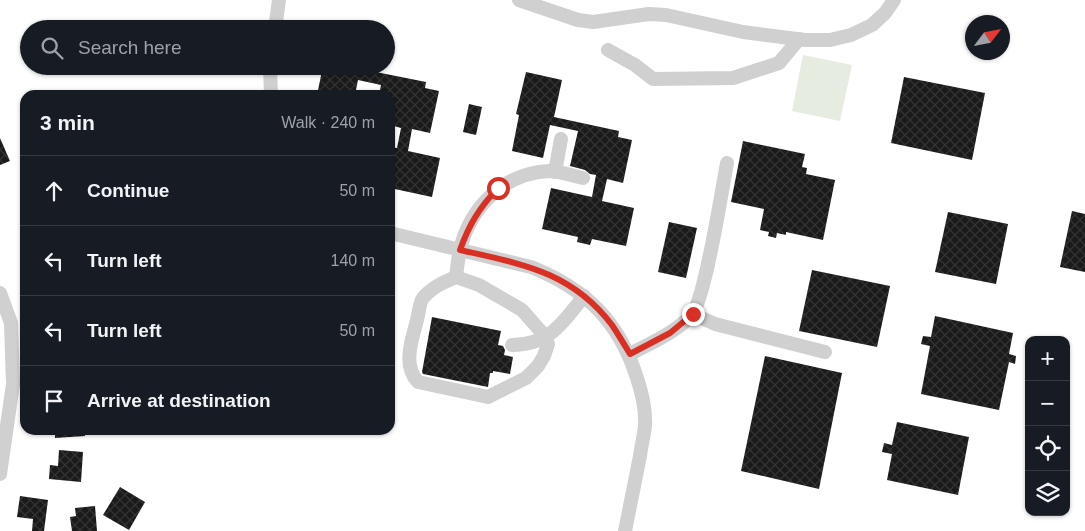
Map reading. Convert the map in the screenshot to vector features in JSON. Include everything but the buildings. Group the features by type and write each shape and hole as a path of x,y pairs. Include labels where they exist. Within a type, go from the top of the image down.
{"street":[{"path":"277,20 280,0"},
{"path":"519,0 578,20 593,22 649,14 666,15 743,32 799,39 830,40 851,35 872,25 885,13 894,0"},
{"path":"608,50 653,79 733,78 779,63 799,39"},
{"path":"270,75 271,90"},
{"path":"556,172 561,139"},
{"path":"630,354 670,333 693,314 702,291 727,163"},
{"path":"456,277 460,250 468,229 482,206 498,188 516,178 550,171 583,178"},
{"path":"395,234 531,267 554,276 575,288 594,304 612,325 630,354 643,397 645,426 625,531"},
{"path":"456,277 479,285 522,310 533,321 548,344 538,366 526,378 488,396 418,382 413,377 410,368 409,354 422,300 439,284 456,277"},
{"path":"0,293 11,323 13,384 0,474"},
{"path":"512,345 523,345 545,338 556,330 584,296"},
{"path":"693,314 715,324 825,352"}],"shaded area":[{"path":"803,55 852,65 840,121 792,111"}],"route":[{"path":"498,188 482,206 468,229 460,250 531,267 554,276 575,288 594,304 612,325 630,354 670,333 693,314"}]}
